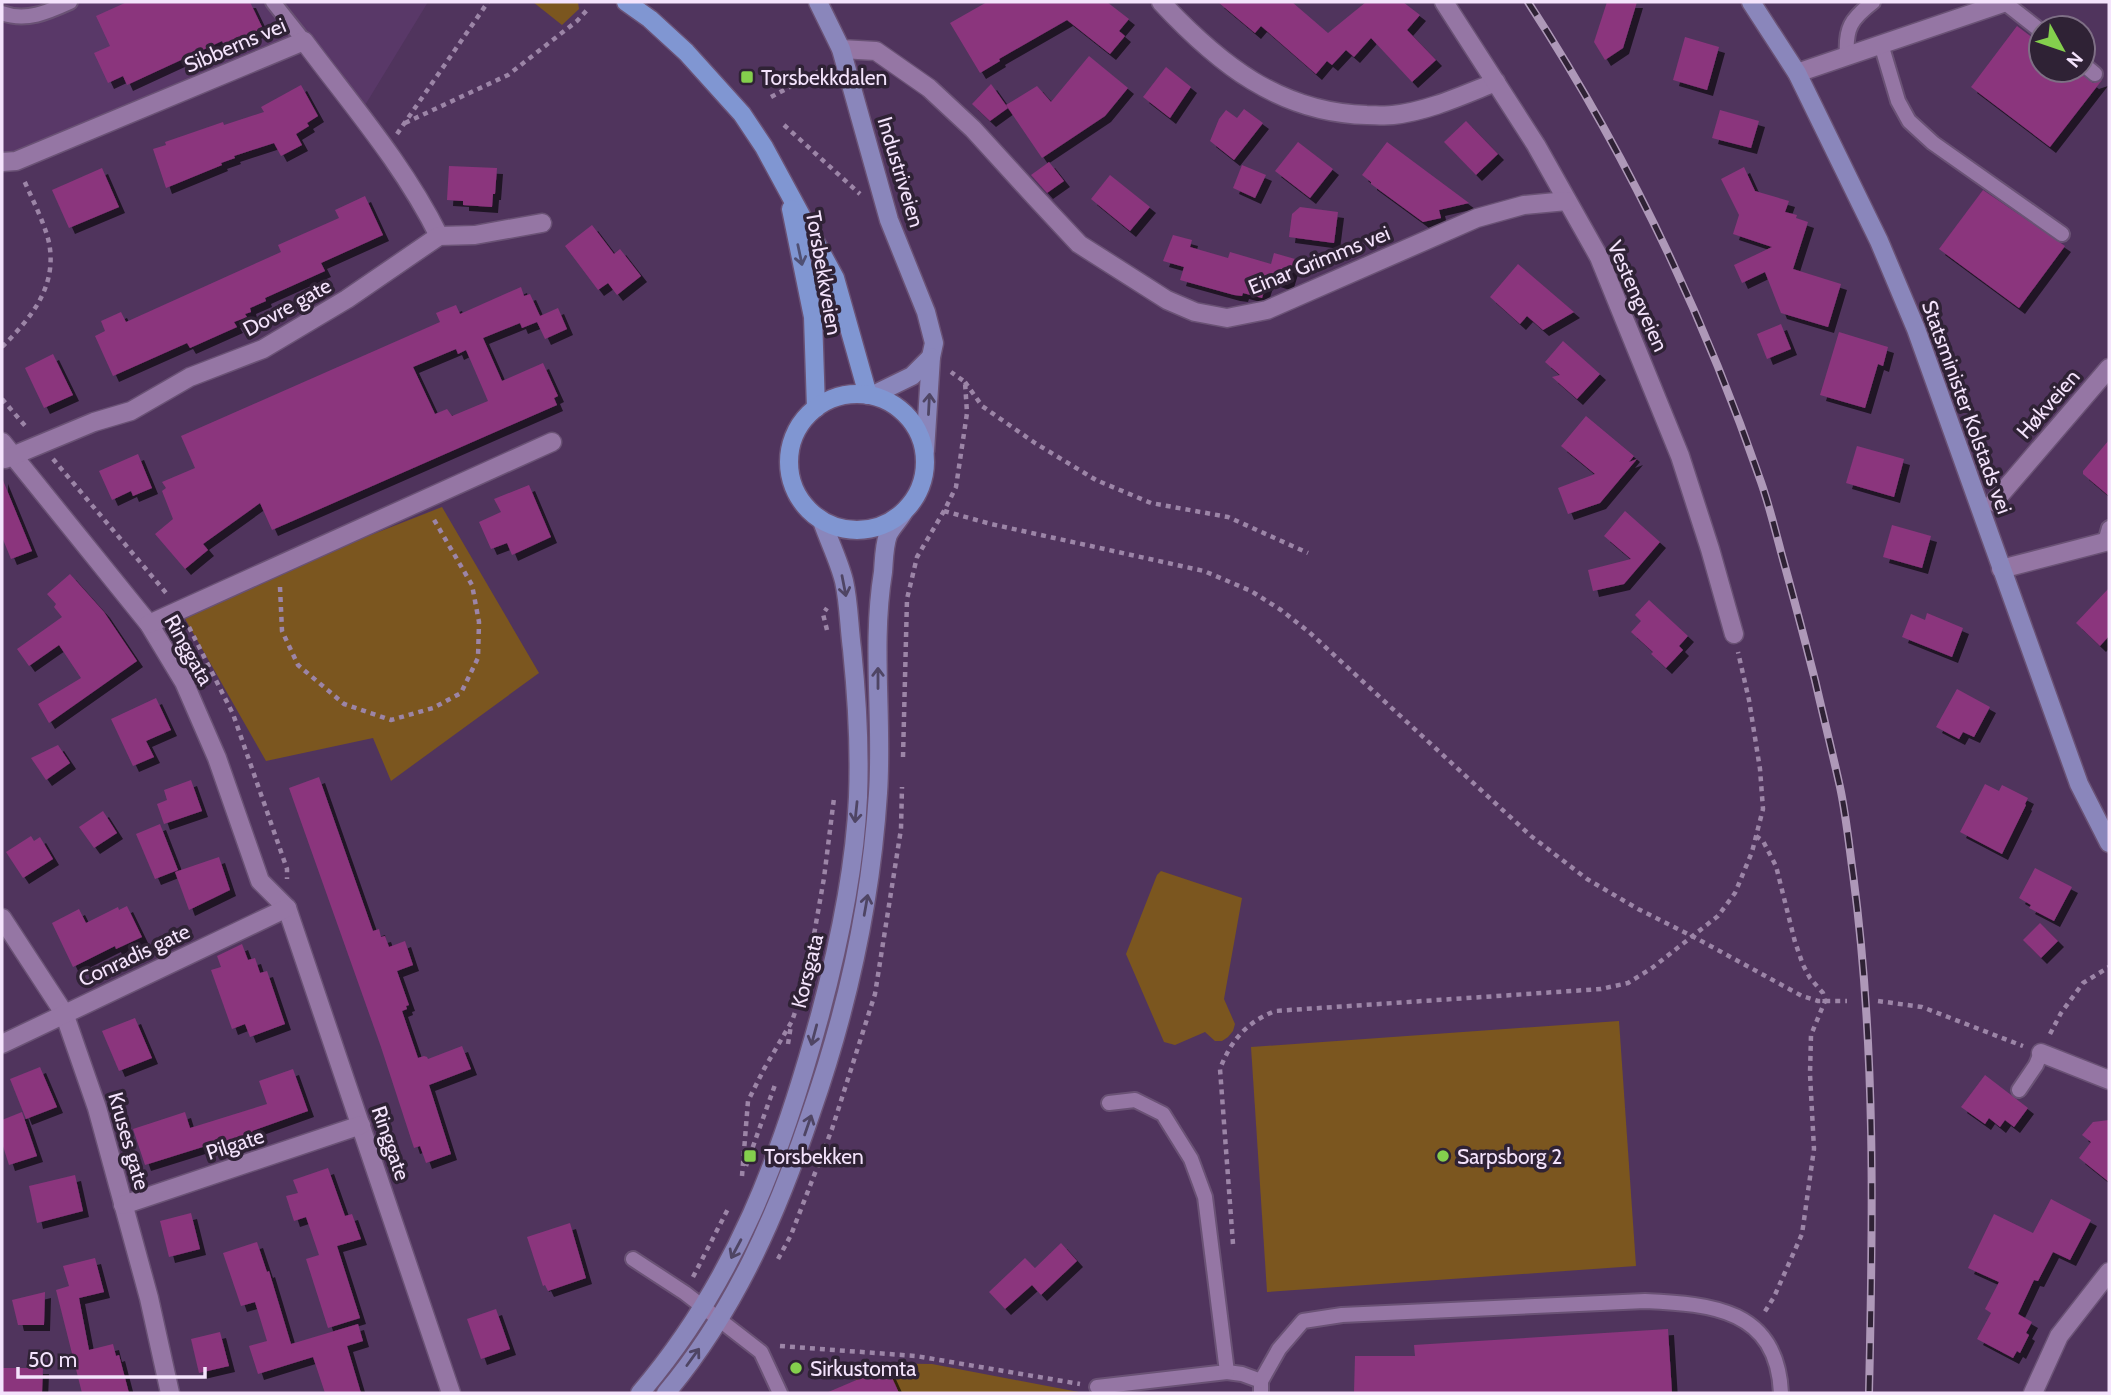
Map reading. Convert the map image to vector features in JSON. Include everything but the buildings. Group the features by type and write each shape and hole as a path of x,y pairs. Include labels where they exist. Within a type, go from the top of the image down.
{"main road":[{"name":"Torsbekkveien","path":"626,2 650,19 686,52 742,114 764,147 835,278 870,395"},
{"name":"Torsbekkveien","path":"786,188 813,317 816,408"},
{"path":"849,394 870,395 892,403 908,416 919,432 925,451 925,474 917,495 903,513 885,525 864,530 843,529 822,521 806,507 794,488 789,466 791,444 800,424 816,408 831,399 849,394"}],"street":[{"name":"Industriveien","path":"818,2 842,53 890,219 926,312 934,343 925,451"},
{"path":"1161,2 1234,70 1270,92 1311,108 1351,115 1393,116 1430,107 1496,82"},
{"name":"Vestengveien","path":"1444,2 1536,145 1599,257 1680,456 1734,634"},
{"name":"Statsminister Kolstads vei","path":"1751,2 1797,73 1879,241 1916,329 2079,784 2109,843"},
{"path":"1797,73 2005,2"},
{"name":"Sibberns vei","path":"9,161 304,41 384,147 425,208 439,236"},
{"name":"Einar Grimms vei","path":"842,53 876,51 929,88 973,129 1079,244 1167,300 1195,312 1227,318 1267,310 1477,218 1524,205 1567,201"},
{"path":"439,236 475,235 542,223"},
{"name":"Dovre gate","path":"5,453 131,411 190,377 264,349 346,299 439,236"},
{"path":"870,395 912,376 931,357"},
{"name":"Høkveien","path":"1994,502 2109,368"},
{"path":"149,624 552,442"},
{"name":"Ringgata","path":"5,453 149,624 184,681 216,758 260,881 287,908"},
{"name":"Korsgata","path":"666,1393 719,1321 752,1260 788,1181 824,1076 856,960 870,876 878,791 878,599 888,536 903,513"},
{"name":"Korsgata","path":"640,1393 665,1364 704,1308 741,1240 758,1202 804,1072 839,935 851,866 858,799 859,739 855,674 844,581 822,521"},
{"path":"2001,569 2108,537"},
{"name":"Conradis gate","path":"2,1044 287,908"},
{"name":"Ringgate","path":"287,908 451,1393"},
{"name":"Kruses gate","path":"2,918 64,1013 97,1108 149,1298 170,1393"},
{"path":"2041,1053 2109,1080"},
{"name":"Pilgate","path":"123,1205 361,1125"},
{"path":"2034,1393 2059,1336 2109,1272"}],"lane":[{"path":"2,13 15,19 47,13 70,2"},
{"path":"273,2 304,41"},
{"path":"1847,56 1845,38 1848,28 1858,13 1873,2"},
{"path":"2005,2 2027,20"},
{"path":"1881,44 1898,101 1909,121 1933,143 2062,234"},
{"path":"2019,1090 2041,1053"},
{"path":"1109,1103 1135,1100 1163,1114 1191,1158 1205,1197 1227,1372"},
{"path":"633,1259 685,1293 761,1352 779,1393"},
{"path":"1097,1387 1227,1372 1242,1374 1261,1387 1279,1349 1303,1321 1342,1315 1645,1301 1682,1302 1721,1308 1742,1318 1759,1332 1774,1358 1781,1393"}],"path":[{"path":"384,147 405,123 488,2"},
{"path":"405,123 508,75 577,21 588,9"},
{"path":"771,97 842,53"},
{"path":"784,125 890,219"},
{"path":"2,347 38,307 48,281 50,248 39,214 9,161"},
{"path":"965,382 982,406 1034,443 1096,480 1151,503 1227,517 1308,553"},
{"path":"944,511 1204,571 1251,591 1309,632 1541,843 1587,879 1802,996 1825,1001 1847,1001"},
{"path":"279,565 282,631 298,665 344,704 391,720 433,708 461,693 478,658 479,622 472,585 430,512"},
{"path":"829,639 824,614 830,604"},
{"path":"1233,1249 1220,1069 1226,1053 1257,1018 1275,1011 1601,989 1628,984 1694,937 1718,916 1735,893 1752,852 1763,808 1749,700 1734,634"},
{"path":"807,973 835,795"},
{"path":"1754,1328 1773,1297 1802,1234 1814,1149 1811,1035 1825,1001 1823,993 1803,965 1776,866 1763,841 1756,836"},
{"path":"1878,1001 1922,1007 2041,1053 2061,1013 2083,983 2109,967"},
{"path":"786,1051 792,1021 803,989"},
{"path":"744,1172 748,1101 792,1021"},
{"path":"739,1183 764,1117"},
{"path":"685,1293 730,1205"},
{"path":"761,1352 768,1345 916,1356 1097,1387"}],"shaded area":[{"path":"2,2 428,2 359,115 303,41 2,162"},
{"path":"533,2 578,2 579,9 562,25"},
{"path":"442,507 539,673 391,781 373,738 266,761 180,610"},
{"path":"1161,871 1242,898 1224,999 1235,1024 1233,1031 1222,1041 1215,1041 1205,1032 1175,1045 1164,1042 1126,954 1157,875"},
{"name":"Sarpsborg 2","path":"1619,1021 1636,1266 1267,1292 1251,1047"},
{"path":"857,1363 932,1364 1084,1393 861,1393 853,1373"}],"railway":[{"path":"1528,2 1597,116 1629,175 1659,234 1714,357 1767,499 1815,680 1844,808 1866,1003 1872,1198 1869,1393"}],"place":[{"name":"Torsbekkdalen","path":"747,77"},
{"name":"Torsbekken","path":"750,1156"},
{"name":"Sarpsborg 2","path":"1443,1156"},
{"name":"Sirkustomta","path":"796,1368"}]}
